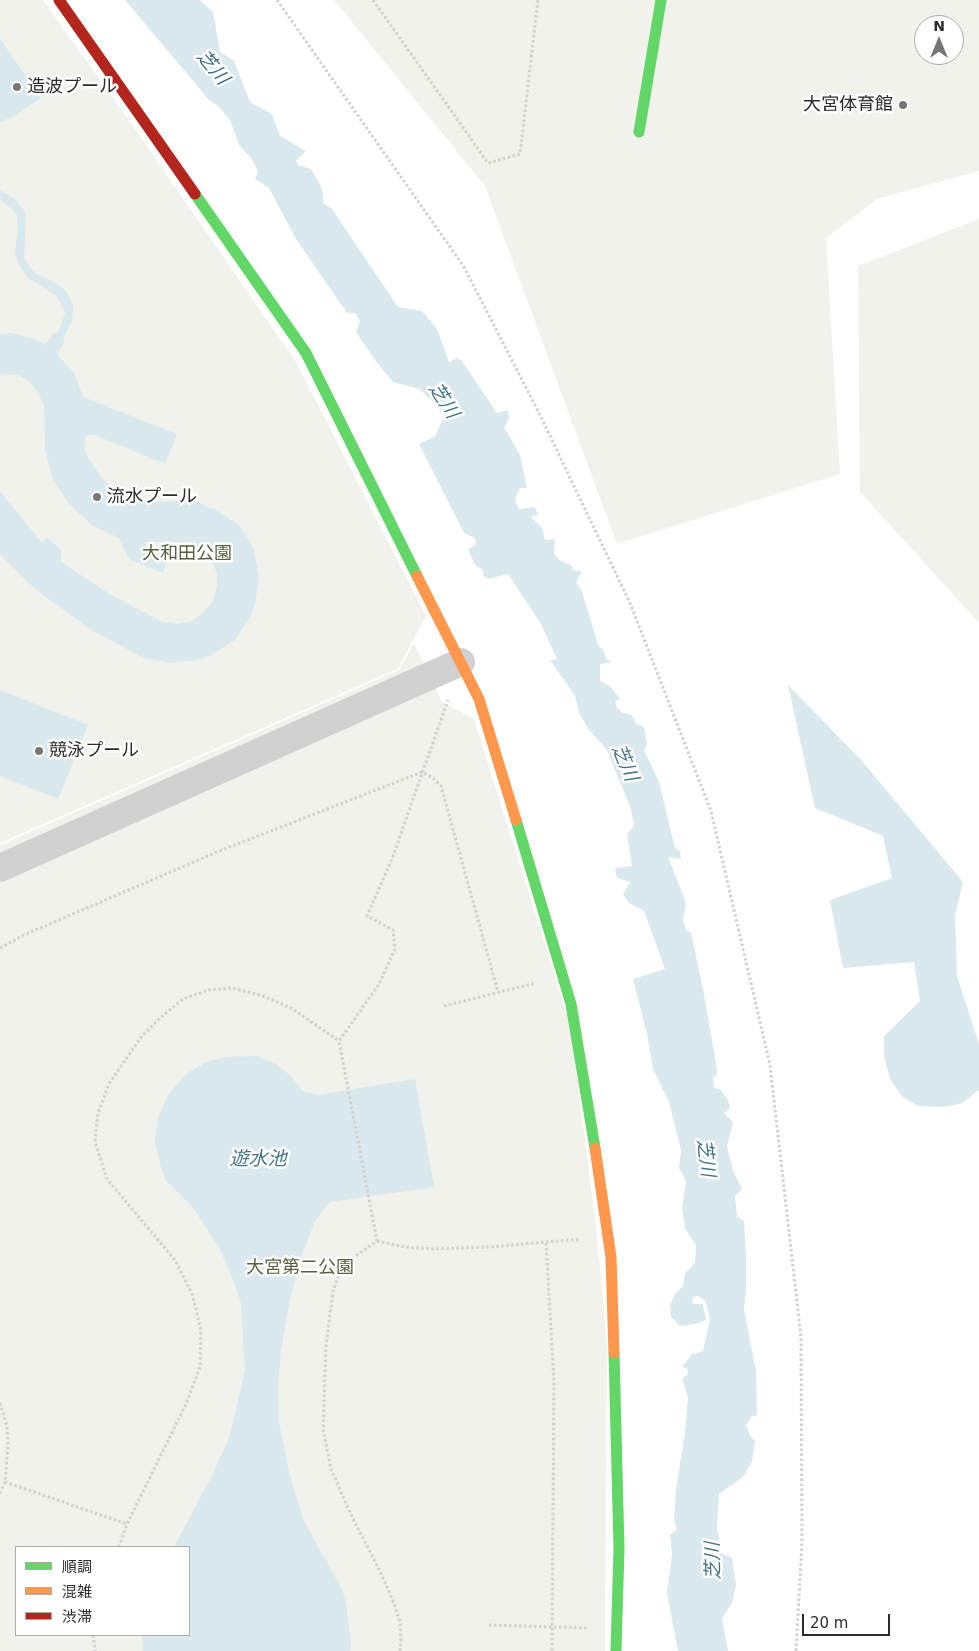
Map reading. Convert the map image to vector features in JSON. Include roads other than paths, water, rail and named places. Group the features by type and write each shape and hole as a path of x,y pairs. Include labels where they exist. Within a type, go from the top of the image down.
{"street":[{"path":"58,0 306,353 479,699 571,1004 609,1236 619,1548 616,1651"},
{"path":"639,132 661,0"},
{"path":"0,868 461,662"}],"water":[{"name":"芝川","path":"125,0 200,0 213,12 220,52 234,61 250,102 272,114 280,136 306,151 296,161 298,165 311,169 320,184 323,203 332,209 398,307 422,311 437,329 449,362 457,358 462,361 497,413 508,410 509,420 504,427 520,455 527,488 520,488 515,499 519,509 535,507 538,515 531,517 542,528 545,540 555,539 554,554 561,561 571,565 573,570 582,572 576,582 581,589 599,647 603,649 606,659 612,662 600,664 600,681 611,687 620,699 615,702 617,708 623,713 632,715 636,724 644,727 647,744 644,750 659,782 675,848 680,851 681,859 668,857 686,903 683,920 686,930 691,932 716,1063 717,1075 713,1078 714,1088 720,1089 728,1100 730,1108 724,1113 733,1122 727,1146 733,1170 742,1189 735,1196 737,1217 744,1221 746,1292 744,1309 756,1372 757,1415 751,1417 746,1426 755,1441 752,1462 743,1477 719,1494 717,1527 721,1553 732,1558 736,1585 732,1603 722,1618 728,1651 678,1651 667,1593 672,1554 670,1535 677,1529 674,1521 676,1489 685,1433 688,1397 682,1379 688,1374 687,1368 682,1367 692,1354 703,1351 710,1319 705,1300 698,1296 693,1297 692,1304 703,1304 706,1320 696,1324 680,1326 671,1317 670,1305 675,1294 683,1286 685,1273 695,1263 696,1245 685,1229 682,1208 686,1181 679,1168 681,1150 669,1102 653,1069 647,1034 633,979 665,969 644,911 628,902 623,894 630,882 617,878 615,868 632,866 627,834 634,826 631,809 607,750 589,730 579,713 575,696 550,660 557,659 541,624 508,574 489,579 483,576 483,570 475,565 468,549 476,544 475,538 464,533 419,444 435,436 444,417 434,402 419,389 393,382 374,359 356,332 360,321 355,313 347,313 296,239 269,188 255,179 258,172 252,159 239,145 230,120 218,106 209,100"},
{"name":"造波プール","path":"0,39 41,98 14,116 0,122"},
{"name":"流水プール","path":"0,190 15,199 26,216 24,257 27,263 36,274 56,283 64,289 73,305 72,321 63,339 65,341 57,354 74,373 83,397 177,434 165,464 95,435 88,435 84,440 85,450 101,477 118,493 140,502 194,501 218,511 240,526 254,550 259,577 255,604 250,617 235,640 211,655 198,660 171,663 144,658 93,631 47,598 25,580 0,554 0,491 42,543 47,537 61,550 61,562 111,595 163,622 177,624 192,621 204,612 213,601 217,587 217,573 211,559 201,549 188,542 144,542 146,545 170,554 163,573 129,559 119,538 92,525 69,504 53,479 45,450 44,405 39,393 30,382 18,375 0,374 0,334 11,333 36,340 45,345 53,333 56,334 61,326 65,313 56,295 28,278 18,264 15,252 18,227 17,217 13,210 0,200"},
{"path":"788,685 862,761 963,882 955,916 957,976 979,1044 979,1090 962,1103 944,1107 918,1106 902,1096 890,1079 884,1057 884,1036 920,1001 914,962 843,968 830,900 892,878 883,836 815,808"},
{"name":"競泳プール","path":"0,690 88,725 58,799 0,776"},
{"name":"遊水池","path":"257,1056 276,1064 291,1076 302,1091 317,1095 415,1079 434,1187 330,1202 315,1221 299,1263 289,1304 281,1351 278,1388 279,1423 289,1472 303,1519 341,1588 346,1602 351,1644 350,1651 143,1651 142,1636 190,1636 190,1546 175,1546 212,1476 230,1435 245,1371 241,1303 231,1274 218,1246 194,1209 166,1181 155,1142 158,1118 168,1095 186,1074 207,1062 226,1057"}],"place":[{"name":"造波プール","path":"17,87"},
{"name":"大宮体育館","path":"903,105"},
{"name":"流水プール","path":"97,497"},
{"name":"競泳プール","path":"39,751"}],"park label":[{"name":"大和田公園","path":"187,554"},
{"name":"大宮第二公園","path":"300,1268"}]}
